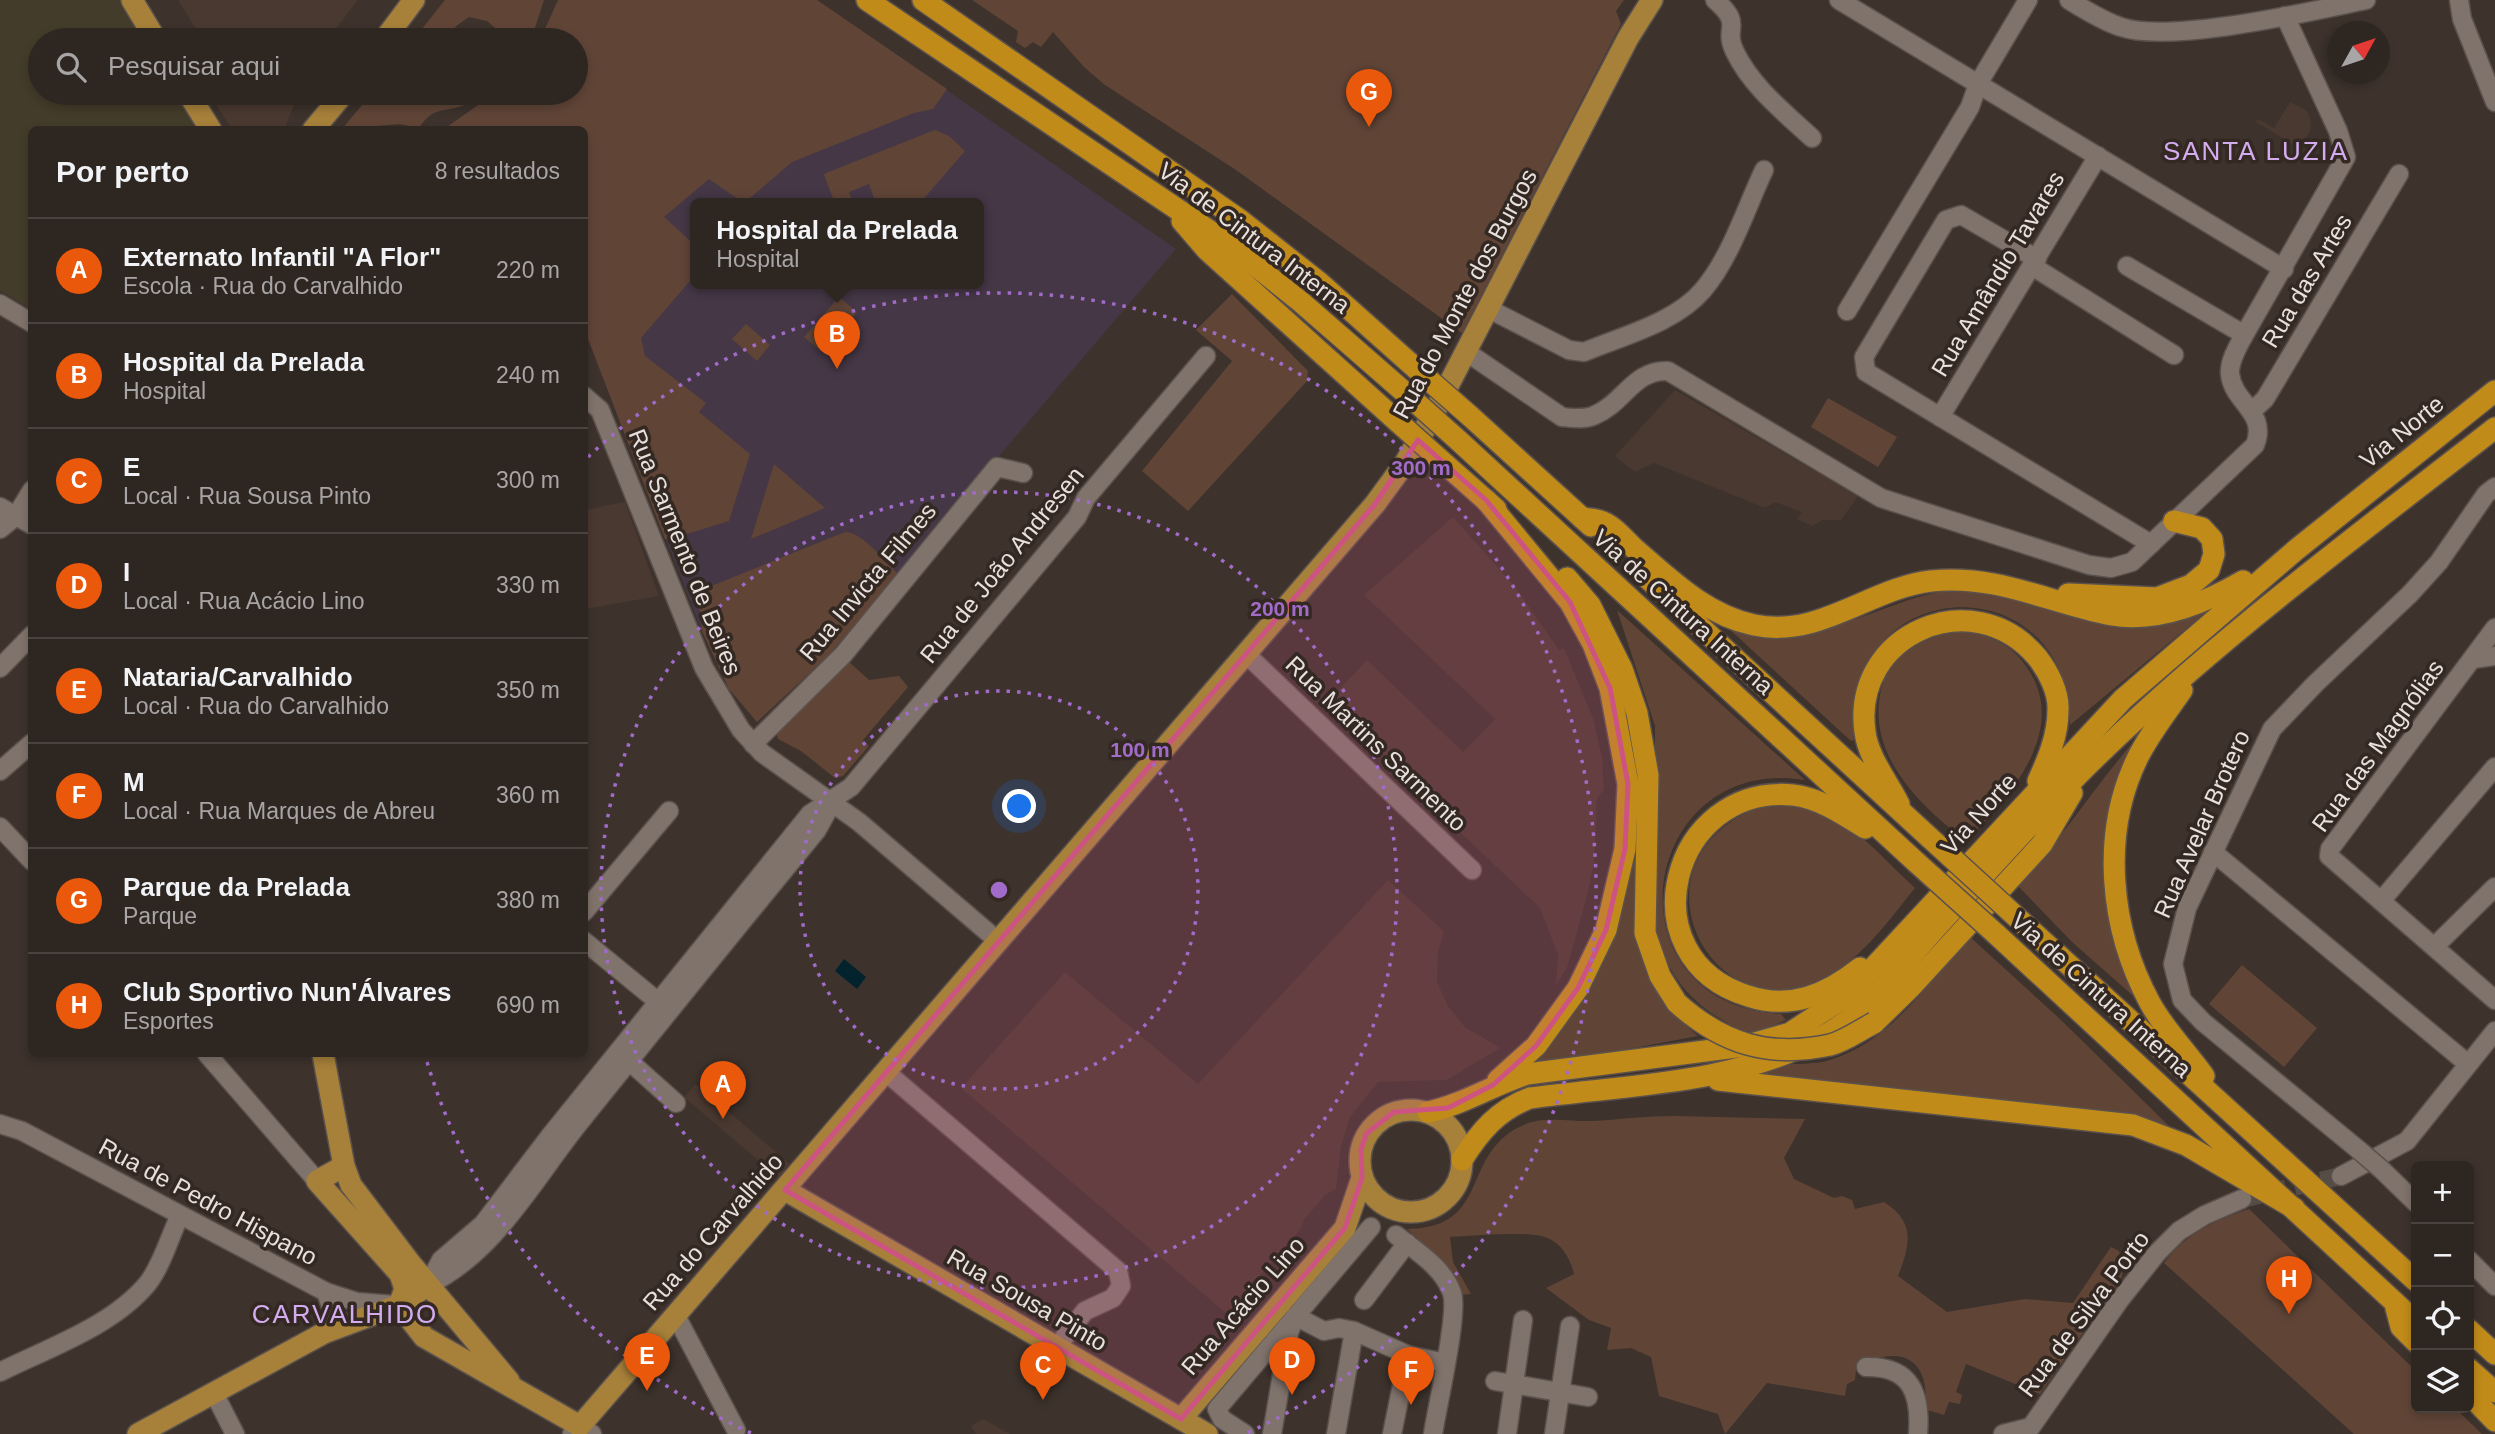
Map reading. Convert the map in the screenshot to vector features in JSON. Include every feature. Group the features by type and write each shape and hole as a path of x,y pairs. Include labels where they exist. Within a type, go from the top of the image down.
{"highway":[{"name":"Via de Cintura Interna","path":"867,0 1163,198 1261,270 1410,397 2411,1317"},
{"name":"Via de Cintura Interna","path":"923,0 1240,220 1320,283 1470,416 2411,1276"},
{"path":"1163,198 1207,250 1536,545 1591,606 1622,669 1637,713 1648,775 1645,933 1660,976 1677,1003 1698,1022 1726,1038 1770,1051 1832,1045 1874,1023 2042,844 2091,762"},
{"name":"Via Norte","path":"1428,1112 1448,1108 1493,1085 1527,1074 1744,1046 1790,1034 1849,995 2131,691 2297,549 2495,391"},
{"name":"Via Norte","path":"1462,1160 1491,1121 1509,1106 1530,1098 1695,1078 1777,1058 1823,1037 1876,995 2025,829 2091,762 2205,658 2495,428"},
{"path":"1486,500 1570,602 1592,644 1610,688 1628,783 1625,849 1606,930 1578,988 1536,1046 1493,1085"},
{"path":"1582,518 1605,522 1675,584 1720,615 1756,625 1789,628 1831,618 1928,581 1967,580 2035,592 2115,615 2165,614 2217,596 2297,549"},
{"path":"2035,592 2157,598 2191,586 2209,570 2214,554 2212,539 2202,528 2174,521"},
{"path":"1904,815 1864,733 1870,680 1883,659 1904,639 1943,621 1973,620 1999,627 2026,644 2045,667 2059,709 2053,745 2033,794"},
{"path":"2205,658 2137,758 2121,805 2114,857 2116,911 2129,955 2151,1004 2222,1104"},
{"path":"1889,952 1860,967 1839,984 1802,1001 1765,1002 1728,990 1701,970 1680,937 1675,903 1678,871 1700,831 1727,809 1766,796 1794,795 1822,803 1909,856"},
{"path":"1695,1078 2133,1125 2186,1145 2294,1208"},
{"path":"2394,1302 2401,1327 2411,1337"},
{"path":"2474,1321 2495,1334"},
{"path":"2474,1335 2495,1354"},
{"path":"2474,1373 2495,1392"},
{"path":"2474,1399 2495,1420"}],"main road":[{"path":"132,0 149,28"},
{"path":"393,28 414,0"},
{"name":"Rua do Monte dos Burgos","path":"886,1072 1390,484 1434,413 1628,38 1652,0"},
{"path":"195,105 209,126"},
{"path":"316,126 334,105"},
{"path":"324,1057 347,1175 428,1285 513,1385"},
{"name":"Rua do Carvalhido","path":"581,1431 886,1072"},
{"path":"1411,1109 1428,1112 1452,1130 1460,1144 1462,1160 1457,1183 1442,1202 1427,1210 1395,1210 1372,1194 1362,1178 1361,1149 1367,1133 1379,1120 1394,1112 1411,1109"},
{"path":"324,1189 341,1187 347,1175"},
{"name":"Rua Acácio Lino","path":"1181,1419 1345,1228 1362,1178"},
{"path":"324,1189 400,1275 405,1289 399,1305"},
{"name":"Rua Sousa Pinto","path":"785,1190 1207,1434"},
{"name":"Rua Acácio Lino","path":"1345,1228 1395,1210"},
{"path":"138,1434 215,1395 324,1333 399,1305 428,1285"},
{"path":"399,1305 424,1338 470,1366 513,1385 581,1431"}],"street":[{"path":"1715,0 1730,12 1734,21 1731,40 1753,79 1812,138"},
{"path":"1839,0 2284,269"},
{"path":"1847,311 1970,107 1978,84 2028,0"},
{"path":"2069,0 2123,28 2157,31 2285,16 2366,0"},
{"path":"2087,0 2106,20"},
{"path":"2459,0 2462,19 2495,102"},
{"path":"1465,351 1562,417 1581,418 1596,415 1644,375 1655,370 1668,371 1881,498 2100,568 2132,562 2255,444 2259,435 2258,421 2230,375 2231,365 2243,337 2346,157 2338,131 2285,16"},
{"name":"Rua Amândio Tavares","path":"1940,417 2098,156"},
{"path":"1487,308 1569,350 1584,352 1666,317 1702,292 1715,273 1764,170"},
{"name":"Rua das Artes","path":"2252,411 2265,399 2399,174"},
{"path":"2151,544 1866,372 1864,357 1946,220 1961,215 2174,355"},
{"path":"2127,266 2238,331 2243,337"},
{"path":"0,304 28,321"},
{"name":"Rua de João Andresen","path":"664,1006 810,814 833,802 855,783 1077,517 1086,498 1206,356"},
{"name":"Rua Sarmento de Beires","path":"588,400 600,410 704,668 741,730 753,744 833,802 998,941"},
{"name":"Rua Invicta Filmes","path":"753,744 843,655 997,467 1023,473"},
{"name":"Rua Avelar Brotero","path":"2411,1198 2360,1151 2232,1048 2182,1000 2173,964 2187,908 2272,729 2410,594 2439,562 2486,494 2495,487"},
{"path":"0,529 16,516 28,496"},
{"name":"Rua das Magnólias","path":"2495,628 2330,849 2332,860 2495,1000"},
{"path":"0,668 28,639"},
{"name":"Rua Martins Sarmento","path":"1246,654 1472,870"},
{"path":"2473,659 2495,656"},
{"path":"0,771 28,746"},
{"path":"2381,901 2495,766"},
{"path":"588,907 669,811"},
{"path":"0,827 28,857"},
{"path":"2213,852 2468,1064"},
{"path":"2434,947 2495,887"},
{"path":"588,944 664,1006"},
{"path":"428,1285 455,1272 494,1234 629,1062 664,1006"},
{"path":"428,1285 442,1260 483,1224 664,1006"},
{"path":"2340,1176 2407,1141 2495,1031"},
{"path":"210,1057 324,1189"},
{"path":"629,1062 676,1103"},
{"path":"886,1072 1118,1271 1121,1286 1113,1298 1085,1311 1056,1348"},
{"name":"Rua de Pedro Hispano","path":"0,1124 22,1131 327,1292 357,1302 399,1305"},
{"name":"Rua de Silva Porto","path":"2003,1434 2031,1427 2119,1301 2179,1231 2205,1214 2242,1199"},
{"path":"0,1372 95,1324 126,1303 148,1282 180,1215"},
{"path":"1245,1434 1222,1419 1217,1409 1371,1227"},
{"path":"1364,1300 1401,1239 1431,1262 1453,1294 1453,1320 1433,1434"},
{"path":"2474,1264 2495,1286"},
{"path":"324,1333 335,1319 327,1292"},
{"path":"676,1316 737,1433"},
{"path":"1296,1316 1324,1331 1339,1328 1354,1331 1408,1355 1445,1363"},
{"path":"1272,1434 1289,1333 1296,1316"},
{"path":"1507,1434 1523,1320"},
{"path":"1554,1434 1570,1326"},
{"path":"1336,1434 1354,1331"},
{"path":"1392,1434 1408,1355"},
{"path":"1866,1367 1878,1367 1898,1374 1911,1385 1917,1395 1918,1434"},
{"path":"1495,1381 1588,1397"},
{"path":"215,1395 234,1434"}],"highlighted area":[{"path":"1418,440 1486,500 1570,602 1610,688 1628,784 1625,849 1606,930 1578,988 1536,1046 1493,1085 1448,1108 1394,1112 1367,1133 1361,1149 1362,1178 1345,1228 1181,1419 785,1190 1375,504"}],"shaded area":[{"path":"0,0 119,0 137,28 28,28 28,105 184,105 197,126 28,126 28,308 0,290"},
{"path":"178,0 358,0 336,28 196,28"},
{"path":"445,0 544,0 535,28 495,28 487,21 469,17 455,28 423,28"},
{"path":"558,0 817,0 947,89 933,109 914,113 792,162 750,198 737,198 709,179 664,217 690,240 690,281 641,338 645,356 706,403 699,412 750,454 729,521 671,539 665,539 588,339 588,126 448,126 478,105 588,105 588,28 545,28"},
{"path":"817,0 1176,249 828,656 757,722 729,689 701,629 588,339 588,254"},
{"path":"972,0 1624,0 1616,11 1621,24 1462,333 1236,170 1105,85 1084,67 1053,32 1041,47 1033,42 1025,48 1016,42 1018,31"},
{"path":"2290,102 2307,111 2311,121 2310,131 2299,148 2256,122 2258,119 2274,128"},
{"path":"294,105 286,126 230,126 217,106"},
{"path":"362,105 465,105 435,113 420,126 344,126"},
{"path":"935,130 949,136 965,151 924,198 874,198 869,184 849,192 851,198 833,198 824,175"},
{"path":"1232,294 1308,371 1307,381 1188,511 1142,471 1232,361 1196,330"},
{"path":"839,297 857,312 822,352 804,337"},
{"path":"746,324 770,345 757,361 732,339"},
{"path":"1675,390 1858,496 1841,520 1823,520 1812,526 1797,519 1802,512 1775,502 1765,508 1654,463 1635,472 1615,456"},
{"path":"1828,398 1897,437 1878,467 1811,427"},
{"path":"774,464 825,508 751,539"},
{"path":"625,502 659,596 588,608 588,509"},
{"path":"1453,517 1516,588 1559,650 1564,648 1593,718 1602,757 1604,789 1597,799 1594,863 1567,968 1556,985 1558,955 1540,908 1325,704 1367,660 1463,752 1495,719 1364,595"},
{"path":"845,532 852,533 866,542 898,574 828,656 757,722 729,689 701,629 702,616 694,597 704,589"},
{"path":"1967,589 2172,618 2205,613 2070,725 2061,673 2035,635 1999,614 1958,607 1917,617 1883,642 1860,683 1854,740 1851,741 1727,627 1809,631 1849,621 1926,595"},
{"path":"1617,610 1805,780 1749,782 1706,804 1677,840 1664,883 1666,928 1686,969 1724,1000 1781,1014 1786,1020 1763,1030 1750,1032 1740,1029 1711,1012 1688,993 1665,958 1655,928 1655,726"},
{"path":"1952,631 1974,633 1994,639 2019,657 2038,690 2042,714 2038,737 2029,761 2016,783 1966,841 1931,811 1900,776 1881,736 1878,713 1885,678 1899,658 1929,639"},
{"path":"849,662 869,680 899,676 908,687 863,740 869,746 843,776 835,778 801,751 778,739 776,732"},
{"path":"2145,729 2131,753 2111,804 2104,859 2108,914 2117,949 2139,1001 2072,942 2018,886"},
{"path":"1638,803 1634,900 1642,957 1653,984 1672,1010 1698,1036 1521,1069 1567,1017"},
{"path":"1762,806 1790,807 1832,818 1864,840 1915,888 1876,936 1842,967 1829,975 1786,989 1749,985 1718,965 1698,936 1689,900 1696,864 1719,831"},
{"path":"1388,880 1444,931 1438,953 1437,982 1448,1006 1465,1027 1500,1048 1447,1080 1378,1082 1350,1117 1341,1147 1336,1189 1325,1195 1304,1220 1300,1230 1227,1314 961,1088 1065,972 1198,1084"},
{"path":"1969,936 2061,1020 2170,1127 2100,1114 1746,1076 1778,1066 1830,1060 1872,1039 1924,991"},
{"path":"2242,965 2317,1028 2284,1067 2209,1004"},
{"path":"696,1084 790,1164 779,1178 684,1097"},
{"path":"1675,1116 1805,1119 1784,1158 1794,1179 1834,1198 1842,1196 1852,1200 1855,1209 1884,1202 1894,1210 1906,1226 1908,1235 1898,1276 1947,1312 2025,1299 2073,1303 2111,1247 2119,1251 2123,1266 2122,1277 2040,1394 1966,1364 1956,1392 1962,1395 1960,1404 1949,1402 1944,1415 1927,1410 1923,1380 1914,1363 1898,1356 1890,1356 1872,1361 1856,1370 1855,1380 1847,1384 1845,1396 1767,1383 1725,1434 1718,1414 1659,1396 1651,1357 1631,1348 1607,1350 1611,1328 1589,1320 1546,1288 1574,1274 1570,1262 1556,1243 1545,1237 1526,1234 1450,1237 1453,1262 1471,1294 1460,1295 1430,1250 1407,1229 1434,1225 1453,1216 1465,1202 1491,1152 1505,1136 1526,1124 1551,1120 1595,1121"},
{"path":"2249,1209 2411,1366 2411,1413 2460,1413 2482,1434 2354,1434 2164,1263 2191,1236"},
{"path":"983,1419 1010,1434 976,1434 971,1426"}],"water":[{"path":"844,959 866,977 857,989 835,971"}],"tunnel":[{"path":"2242,1199 2341,1176"}],"place":[{"name":"Parque da Prelada","path":"1369,127"},
{"name":"Hospital da Prelada","path":"837,369"},
{"name":"Externato Infantil \"A Flor\"","path":"723,1119"},
{"name":"Club Sportivo Nun'Álvares","path":"2289,1314"},
{"name":"Nataria/Carvalhido","path":"647,1391"},
{"name":"I","path":"1292,1395"},
{"name":"E","path":"1043,1400"},
{"name":"M","path":"1411,1405"}],"district":[{"name":"SANTA LUZIA","path":"2256,151"},
{"name":"CARVALHIDO","path":"345,1314"}]}
